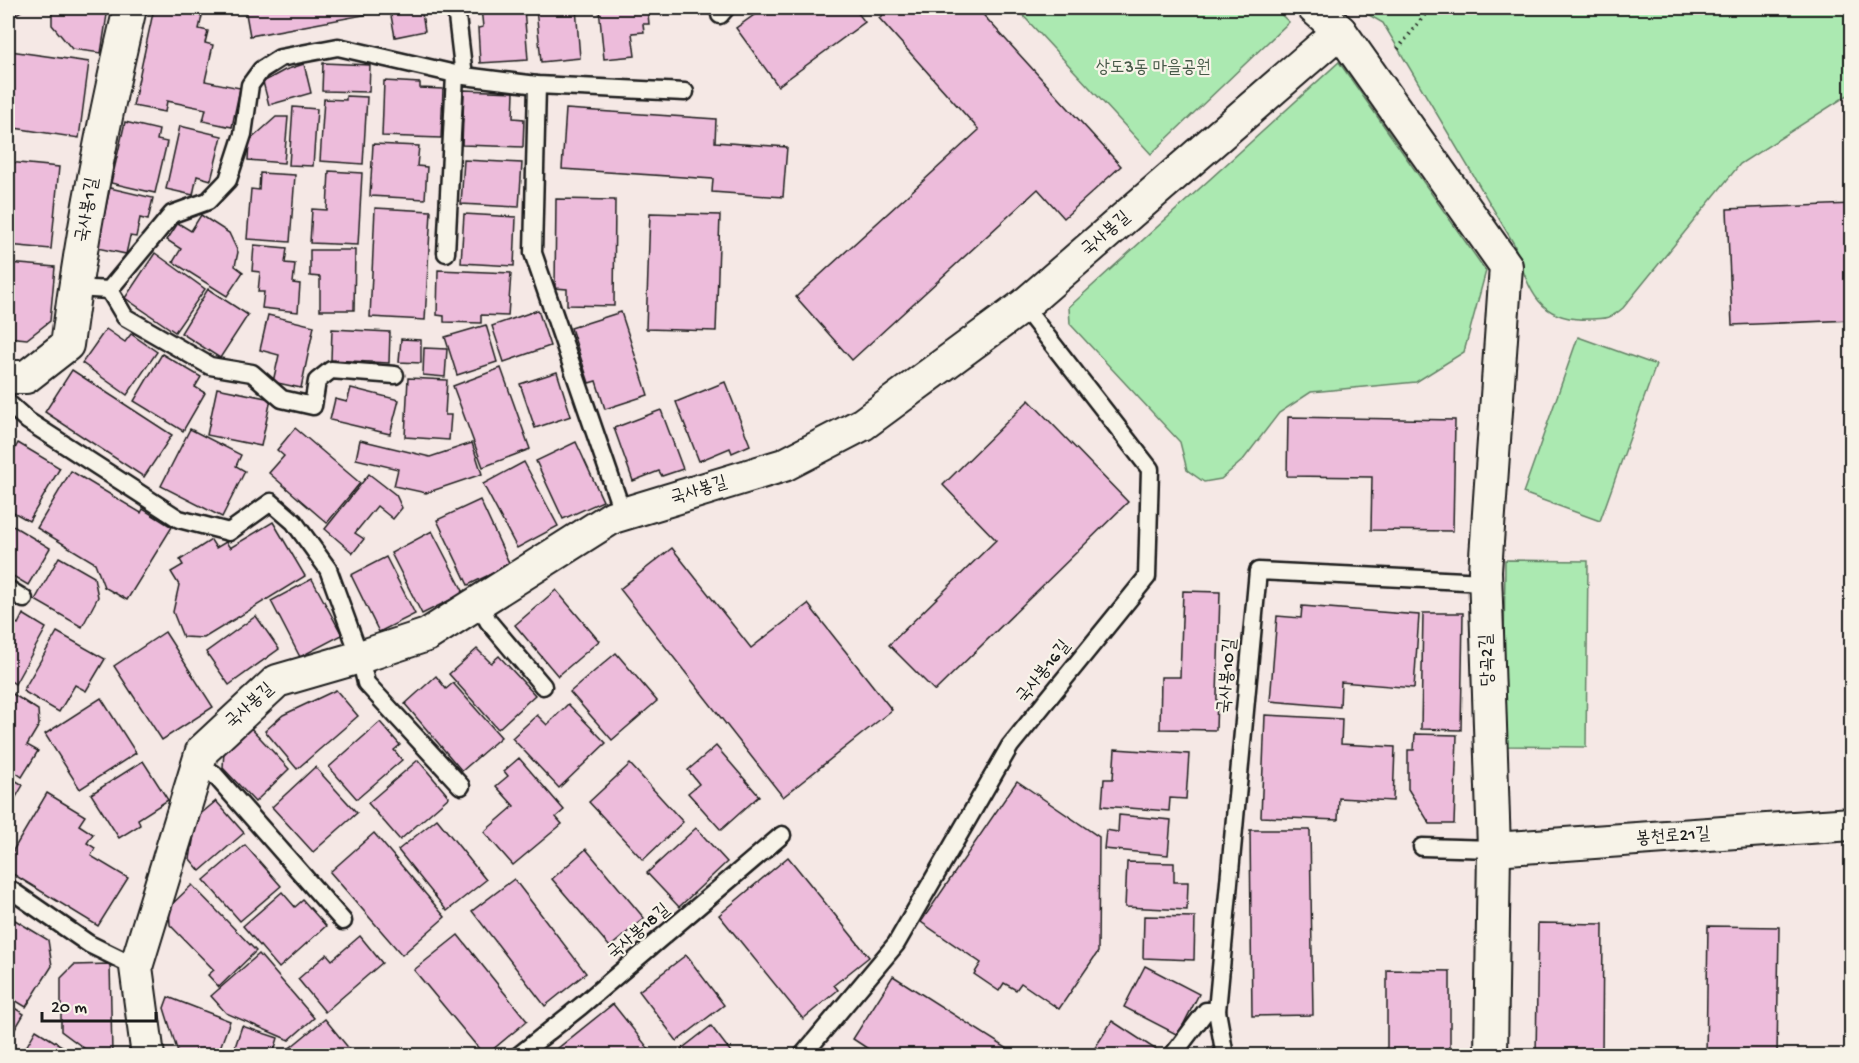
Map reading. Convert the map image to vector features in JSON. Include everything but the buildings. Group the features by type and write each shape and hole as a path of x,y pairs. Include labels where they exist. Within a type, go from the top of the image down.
{"street":[{"name":"국사봉1길","path":"8,377 26,377 67,345 102,132 130,8"},
{"path":"1314,8 1340,31"},
{"name":"당곡2길","path":"1340,31 1506,266 1485,571 1494,849 1491,1056"},
{"name":"국사봉길","path":"148,1056 136,967 201,751 277,681 427,635 613,517 784,465 863,424 1023,306 1340,31"},
{"name":"봉천로21길","path":"1494,849 1851,824"}],"lane":[{"path":"446,252 460,75 456,8"},
{"path":"109,290 172,214 208,201 228,180 243,134 250,85 261,70 280,58 338,47 460,75 537,85 685,92"},
{"path":"537,85 533,253 623,514"},
{"path":"75,288 109,290"},
{"path":"109,290 125,317 210,366 252,373 282,399 312,406 316,381 331,370 395,375"},
{"name":"국사봉16길","path":"802,1056 896,944 1010,746 1147,577 1150,469 1023,306"},
{"path":"8,403 28,421 179,519 229,532 271,502 294,522 328,569 360,657 366,683 461,786"},
{"name":"국사봉10길","path":"1225,1056 1217,1011 1258,571 1485,582"},
{"path":"8,589 24,599"},
{"path":"480,602 488,621 543,686"},
{"path":"197,766 213,773 343,921"},
{"name":"국사봉18길","path":"518,1056 581,1006 782,835"},
{"path":"1422,847 1494,849"},
{"path":"8,888 89,944 136,967"},
{"path":"1172,1056 1206,1011 1217,1011"}],"path":[{"path":"1398,49 1430,8"}],"green space":[{"name":"상도3동 마을공원","path":"1016,8 1274,8 1289,22 1151,154"},
{"path":"1357,8 1851,8 1851,93 1740,164 1623,308 1603,318 1570,318 1545,308 1537,298 1524,274 1514,244 1383,23"},
{"path":"1339,62 1486,271 1464,352 1416,382 1311,392 1279,413 1243,460 1221,479 1204,482 1187,470 1180,442 1070,324 1069,307"},
{"path":"1578,337 1656,365 1600,521 1523,493"},
{"path":"1505,560 1588,561 1586,747 1503,746"}]}
